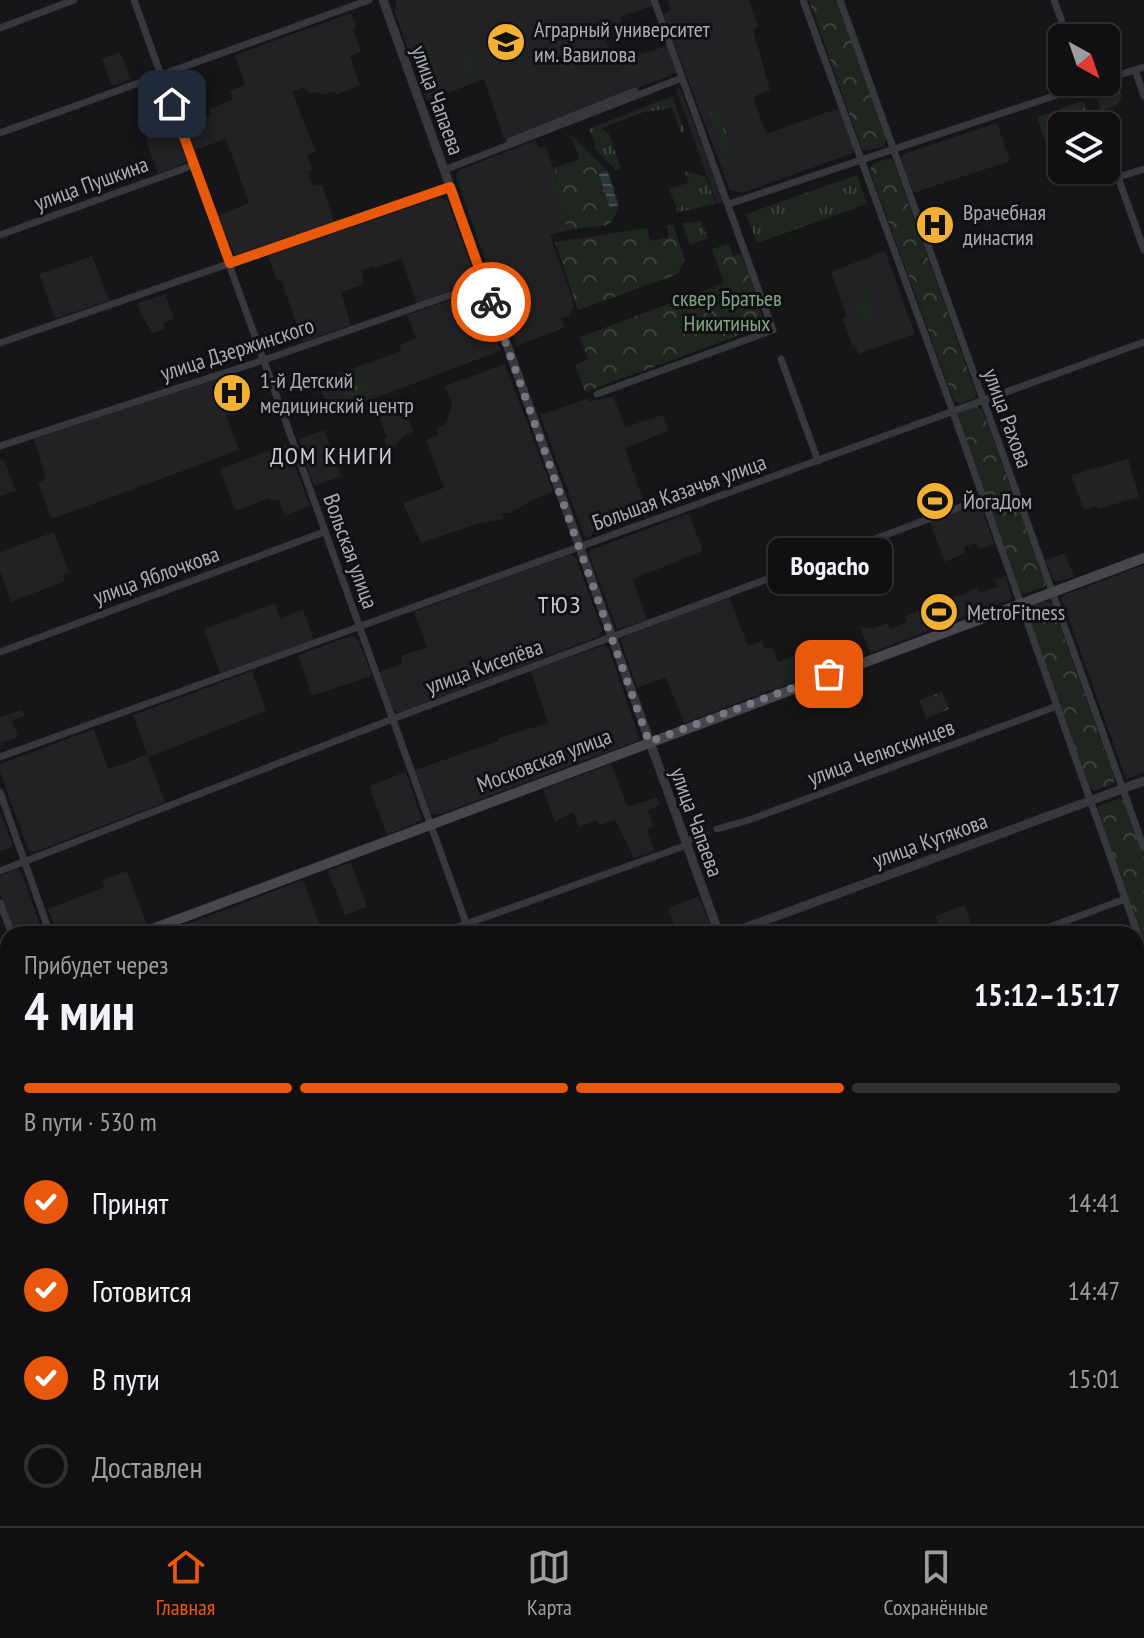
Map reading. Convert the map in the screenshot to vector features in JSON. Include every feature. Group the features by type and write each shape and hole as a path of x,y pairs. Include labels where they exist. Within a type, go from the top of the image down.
{"main road":[{"name":"Московская улица","path":"160,926 1144,558"}],"street":[{"path":"0,28 74,0"},
{"name":"Вольская улица","path":"134,0 466,924"},
{"path":"0,133 369,0"},
{"name":"улица Чапаева","path":"383,0 716,926"},
{"path":"597,394 773,330 654,0"},
{"path":"803,0 953,411 1135,926"},
{"name":"улица Рахова","path":"840,0 1144,848"},
{"path":"1054,0 1063,24"},
{"path":"1120,74 1140,68 1144,96"},
{"path":"444,170 505,145 515,137 682,76"},
{"path":"729,204 1049,96"},
{"name":"улица Пушкина","path":"0,235 194,165"},
{"path":"1144,169 1118,177 1144,250"},
{"path":"0,343 450,187"},
{"name":"улица Дзержинского","path":"0,446 264,360 485,283"},
{"name":"Большая Казачья улица","path":"0,757 1144,342"},
{"path":"781,359 818,461"},
{"name":"улица Киселёва","path":"0,871 391,720 982,499"},
{"name":"улица Яблочкова","path":"0,652 324,532"},
{"name":"улица Челюскинцев","path":"717,829 749,820 1057,706"},
{"name":"улица Кутякова","path":"750,926 1144,781"},
{"path":"0,792 47,926"},
{"path":"460,926 705,834"},
{"path":"1052,926 1125,899"},
{"path":"0,903 9,926"}],"shaded area":[{"name":"Аграрный университет им. Вавилова","path":"396,0 650,0 652,6 621,17 622,22 602,31 614,62 667,46 676,73 508,138 505,142 484,79 427,101 395,13"},
{"path":"668,0 749,0 758,26 753,30 770,90 753,97 766,134 839,108 853,153 742,193 730,190 663,14 671,10"},
{"path":"351,13 361,52 350,56 360,85 336,95 335,91 323,95 317,92 310,94 306,87 292,92 316,152 307,155 312,170 308,172 313,186 318,184 323,187 334,222 235,255 218,216 249,203 226,139 195,150 186,126 211,116 209,109 232,100 230,91 245,84 235,55"},
{"path":"120,52 131,79 112,86 102,59"},
{"path":"680,88 724,203 717,204 676,89"},
{"path":"997,123 1010,161 913,193 901,159 903,154"},
{"path":"174,126 187,162 158,174 145,137"},
{"path":"536,140 539,148 546,146 558,183 552,185 568,230 550,235 574,304 571,314 561,319 564,328 516,346 456,177 459,170"},
{"path":"607,171 618,205 610,208 599,174"},
{"path":"440,197 447,200 475,277 473,282 417,304 402,259 373,266 361,271 364,284 341,292 351,325 303,342 281,280 277,281 268,256"},
{"path":"885,251 915,334 858,354 843,319 847,317 831,272"},
{"path":"92,256 109,300 55,319 39,274"},
{"path":"476,291 481,294 500,351 330,415 318,381 401,351 400,345 416,338 407,315"},
{"path":"165,294 174,319 163,323 164,329 153,333 137,304"},
{"path":"505,364 553,492 510,513 502,513 504,519 476,524 421,543 403,503 444,488 426,440 438,435 436,428 446,424 452,404 445,386"},
{"path":"236,373 247,406 226,415 239,450 52,519 38,483 46,479 34,439"},
{"path":"613,396 625,427 663,415 668,431 625,448 649,517 645,518 643,514 592,532 591,538 585,538 540,415 589,398 588,402"},
{"path":"403,402 413,432 405,435 391,450 384,439 387,438 377,411"},
{"path":"324,430 341,476 314,486 299,439"},
{"path":"285,445 310,506 285,516 279,500 269,498 236,511 220,469"},
{"path":"1128,459 1139,497 1084,510 1071,475"},
{"path":"0,460 4,460 16,491 0,496"},
{"path":"975,505 982,510 994,544 979,549 976,543 964,547 965,553 945,562 930,522"},
{"path":"689,513 703,551 633,579 647,620 617,629 589,554 591,550"},
{"path":"54,532 69,572 63,574 65,581 11,602 0,571 0,552"},
{"path":"1065,553 1074,577 1055,582 1045,560"},
{"path":"571,554 576,558 602,631 600,636 400,712 393,710 380,672 402,663 401,656 427,647 414,612"},
{"path":"1144,565 1144,773 1126,779 1062,600 1064,595"},
{"path":"1006,576 1012,599 870,653 860,627 874,628 888,623 890,629 907,622 905,616 978,588 980,593 997,587 995,580"},
{"path":"729,596 748,646 762,641 765,649 772,647 778,662 800,653 803,661 820,655 817,646 836,639 844,663 684,723 666,677 637,688 622,638"},
{"path":"275,603 280,619 303,609 314,640 220,673 204,629"},
{"path":"351,636 358,639 372,676 312,696 298,655"},
{"path":"605,645 640,740 438,815 431,813 415,770 498,741 498,738 548,723 531,671"},
{"path":"252,671 266,711 148,757 165,802 34,852 28,849 0,772 0,764 94,729 108,769 126,763 147,754 133,715"},
{"path":"22,710 25,716 12,721 18,737 0,743 0,717"},
{"path":"611,764 628,807 657,797 660,805 648,810 653,826 647,829 654,851 634,858 615,820 599,825 597,820 579,827 573,812 555,822 543,789"},
{"path":"406,772 422,820 387,835 369,786"},
{"path":"0,811 13,847 0,851"},
{"path":"351,862 367,907 345,915 328,871"},
{"path":"18,869 21,871 40,926 11,926 0,894 0,876"},
{"path":"127,871 147,925 54,926 48,909 105,887 102,880"},
{"path":"303,880 320,926 185,926"},
{"path":"699,896 710,926 674,926 668,908"},
{"path":"965,905 972,926 939,926 936,916"}],"green space":[{"path":"809,0 837,0 886,137 884,146 866,151 861,147"},
{"path":"426,38 443,85 429,89 416,55 420,40"},
{"path":"470,48 480,77 468,81 457,53"},
{"path":"1120,89 1122,96 1117,105 1101,111 1096,96 1120,96"},
{"path":"672,96 685,131 681,132 672,108 644,112 601,128 609,134 621,168 616,170 594,148 589,129"},
{"path":"1083,101 1087,112 1062,112 1060,108"},
{"path":"717,108 735,159 726,162 709,114"},
{"path":"1048,113 1048,140 1045,141 1037,117"},
{"path":"571,135 609,173 619,205 613,220 607,225 568,230 551,185 558,182 554,168 579,159"},
{"path":"890,158 976,393 975,398 959,404 954,401 870,171 872,164"},
{"path":"684,171 706,177 716,204 678,212 669,188 689,183"},
{"path":"857,175 867,204 757,243 746,214"},
{"path":"701,221 708,238 690,245 682,223"},
{"path":"667,225 673,225 685,259 678,274 578,310 555,242 647,228 650,241 669,237"},
{"name":"сквер Братьев Никитиных","path":"729,244 733,256 741,254 765,324 585,392 575,365 588,359 580,337 724,283 712,249"},
{"path":"868,294 878,319 860,325 851,300"},
{"path":"359,368 370,392 343,402 333,378"},
{"path":"977,406 982,409 1046,584 1024,594 1021,593 957,417 959,413"},
{"path":"1046,601 1052,604 1115,778 1113,784 1095,791 1089,787 1028,614 1029,607"},
{"path":"942,692 949,709 926,718 919,700"},
{"path":"1121,798 1125,802 1144,857 1144,926 1138,926 1097,811 1098,806"}],"way so far":[{"path":"491,302 649,742 829,674"}],"place":[{"name":"Аграрный университет им. Вавилова","path":"506,42"},
{"name":"Врачебная династия","path":"935,225"},
{"name":"1-й Детский медицинский центр","path":"232,393"},
{"name":"ЙогаДом","path":"935,501"},
{"name":"MetroFitness","path":"939,612"},
{"name":"Bogacho","path":"829,674"}],"district":[{"name":"ДОМ КНИГИ","path":"332,456"},
{"name":"ТЮЗ","path":"560,605"}],"route":[{"path":"172,104 230,263 450,187 491,302"}]}
